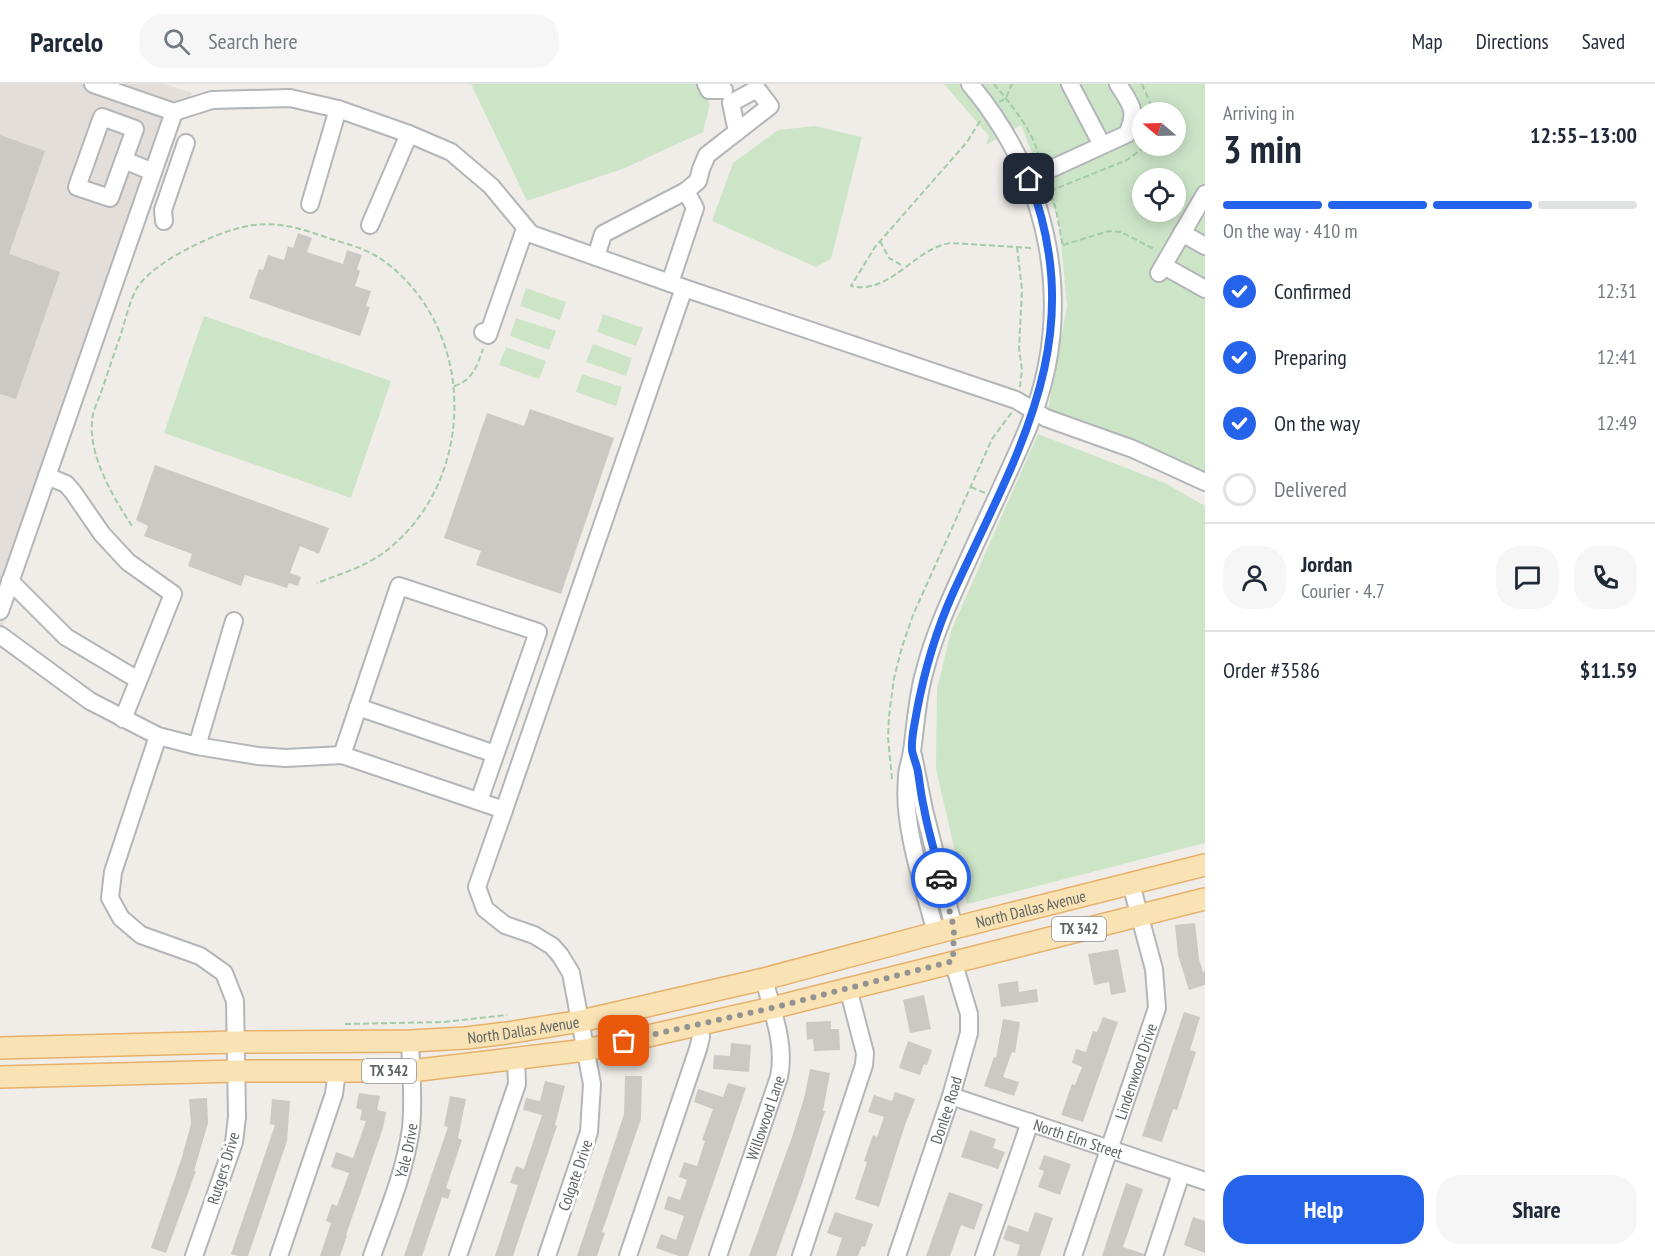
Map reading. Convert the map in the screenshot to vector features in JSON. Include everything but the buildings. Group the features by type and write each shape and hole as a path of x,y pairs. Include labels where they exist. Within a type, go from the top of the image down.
{"main road":[{"name":"North Dallas Avenue","path":"0,1048 236,1042 410,1041 466,1038 581,1021 764,979 945,930 1205,865"},
{"name":"North Dallas Avenue","path":"0,1077 237,1071 411,1071 586,1050 772,1008 1205,899"},
{"path":"945,930 953,961"}],"street":[{"path":"93,84 174,112 212,100 290,98 338,109 410,134 451,152 491,186 521,221 525,229 536,236 1009,397 1046,418 1133,449 1205,482"},
{"path":"596,257 603,234 686,191 698,181 700,169 707,155 770,106 757,89 728,92 709,90 706,84"},
{"path":"945,930 908,818 907,776 914,730 924,671 939,623 1034,410 1049,351 1052,297 1048,248 1036,198 1036,176 970,84"},
{"path":"1070,84 1102,146"},
{"path":"1036,176 1127,134 1133,120 1133,108 1119,84"},
{"path":"728,92 737,132"},
{"path":"310,204 338,109"},
{"path":"0,611 174,112"},
{"path":"102,117 135,129 124,160 110,198 77,187 102,117"},
{"path":"370,225 410,134"},
{"path":"136,221 160,222 186,143 169,148 162,146"},
{"path":"124,160 153,172"},
{"name":"Colgate Drive","path":"547,1256 589,1132 592,1084 581,1021 571,973 560,955 552,946 534,935 505,925 485,909 477,887 677,285 695,208 686,191"},
{"path":"1205,194 1164,265 1205,290"},
{"path":"485,334 511,260 525,229"},
{"path":"1182,233 1205,246"},
{"path":"47,476 66,484 102,534 128,562 173,594 123,719"},
{"path":"10,581 66,637 138,680"},
{"path":"342,755 395,588 538,632 479,801"},
{"path":"197,746 234,621"},
{"path":"0,635 90,701 158,736 226,752 267,757 342,755 504,810"},
{"path":"358,707 495,754"},
{"name":"Rutgers Drive","path":"158,736 113,872 110,898 121,918 141,935 166,946 200,956 224,973 235,1001 237,1116 234,1142 194,1256"},
{"name":"Lindenwood Drive","path":"1074,1256 1157,1008 1154,969 1131,884"},
{"name":"Donlee Road","path":"897,1256 951,1095 969,1033 969,1014 953,961"},
{"name":"Willowood Lane","path":"718,1256 779,1077 782,1062 782,1049 764,979"},
{"path":"801,1256 864,1065 865,1053 848,988"},
{"path":"628,1256 698,1049 701,1037 699,1024"},
{"name":"Yale Drive","path":"372,1256 402,1169 411,1119 413,1099 410,1041"},
{"path":"458,1256 517,1084 516,1058"},
{"path":"279,1256 334,1094 337,1071"},
{"name":"North Elm Street","path":"951,1095 1205,1181"},
{"path":"984,1256 1030,1122"},
{"path":"1154,1256 1181,1174"}],"path":[{"path":"994,84 1006,98 1039,154 1036,176 1050,191 1063,244 1062,254"},
{"path":"1012,84 1006,98 981,118 967,142 880,241 851,286 865,288 878,285 934,247 951,243 1033,248"},
{"path":"1142,84 1151,102"},
{"path":"1050,191 1132,156"},
{"path":"132,526 110,490 100,465 92,426 93,415 138,287 179,252 235,228 264,223 303,229 373,254 405,280 428,310 444,345 453,386 455,420 452,445 444,471 429,504 394,545 380,556 367,564 317,583"},
{"path":"1054,247 1109,231 1121,232 1164,265"},
{"path":"880,241 889,258 904,267"},
{"path":"453,386 466,381 474,372 485,334"},
{"path":"971,486 991,496"},
{"path":"336,1024 444,1022 511,1015"}],"shaded area":[{"path":"0,84 165,84 192,93 0,633"}],"green space":[{"path":"471,84 698,84 710,104 703,132 625,168 527,201"},
{"path":"944,84 1205,84 1205,475 1177,458 1048,409 1067,306 1059,222 1021,125 986,145 989,136"},
{"path":"815,126 862,137 831,259 816,267 712,221 733,163 778,130"},
{"path":"526,288 566,302 560,320 520,306"},
{"path":"603,314 643,328 636,346 597,332"},
{"path":"204,316 391,381 351,498 164,433"},
{"path":"516,318 556,331 549,350 510,336"},
{"path":"593,344 632,358 626,376 586,362"},
{"path":"506,347 546,361 539,379 499,365"},
{"path":"582,374 622,387 616,406 576,392"},
{"path":"1038,434 1165,483 1205,506 1205,843 967,904 936,769 937,689 951,631"}],"way so far":[{"path":"624,1041 772,1008 953,961 954,928 941,878"}],"route":[{"path":"941,878 912,751 914,730 924,671 939,623 1028,428 1049,351 1052,318 1051,268 1036,198 1029,179"}]}
